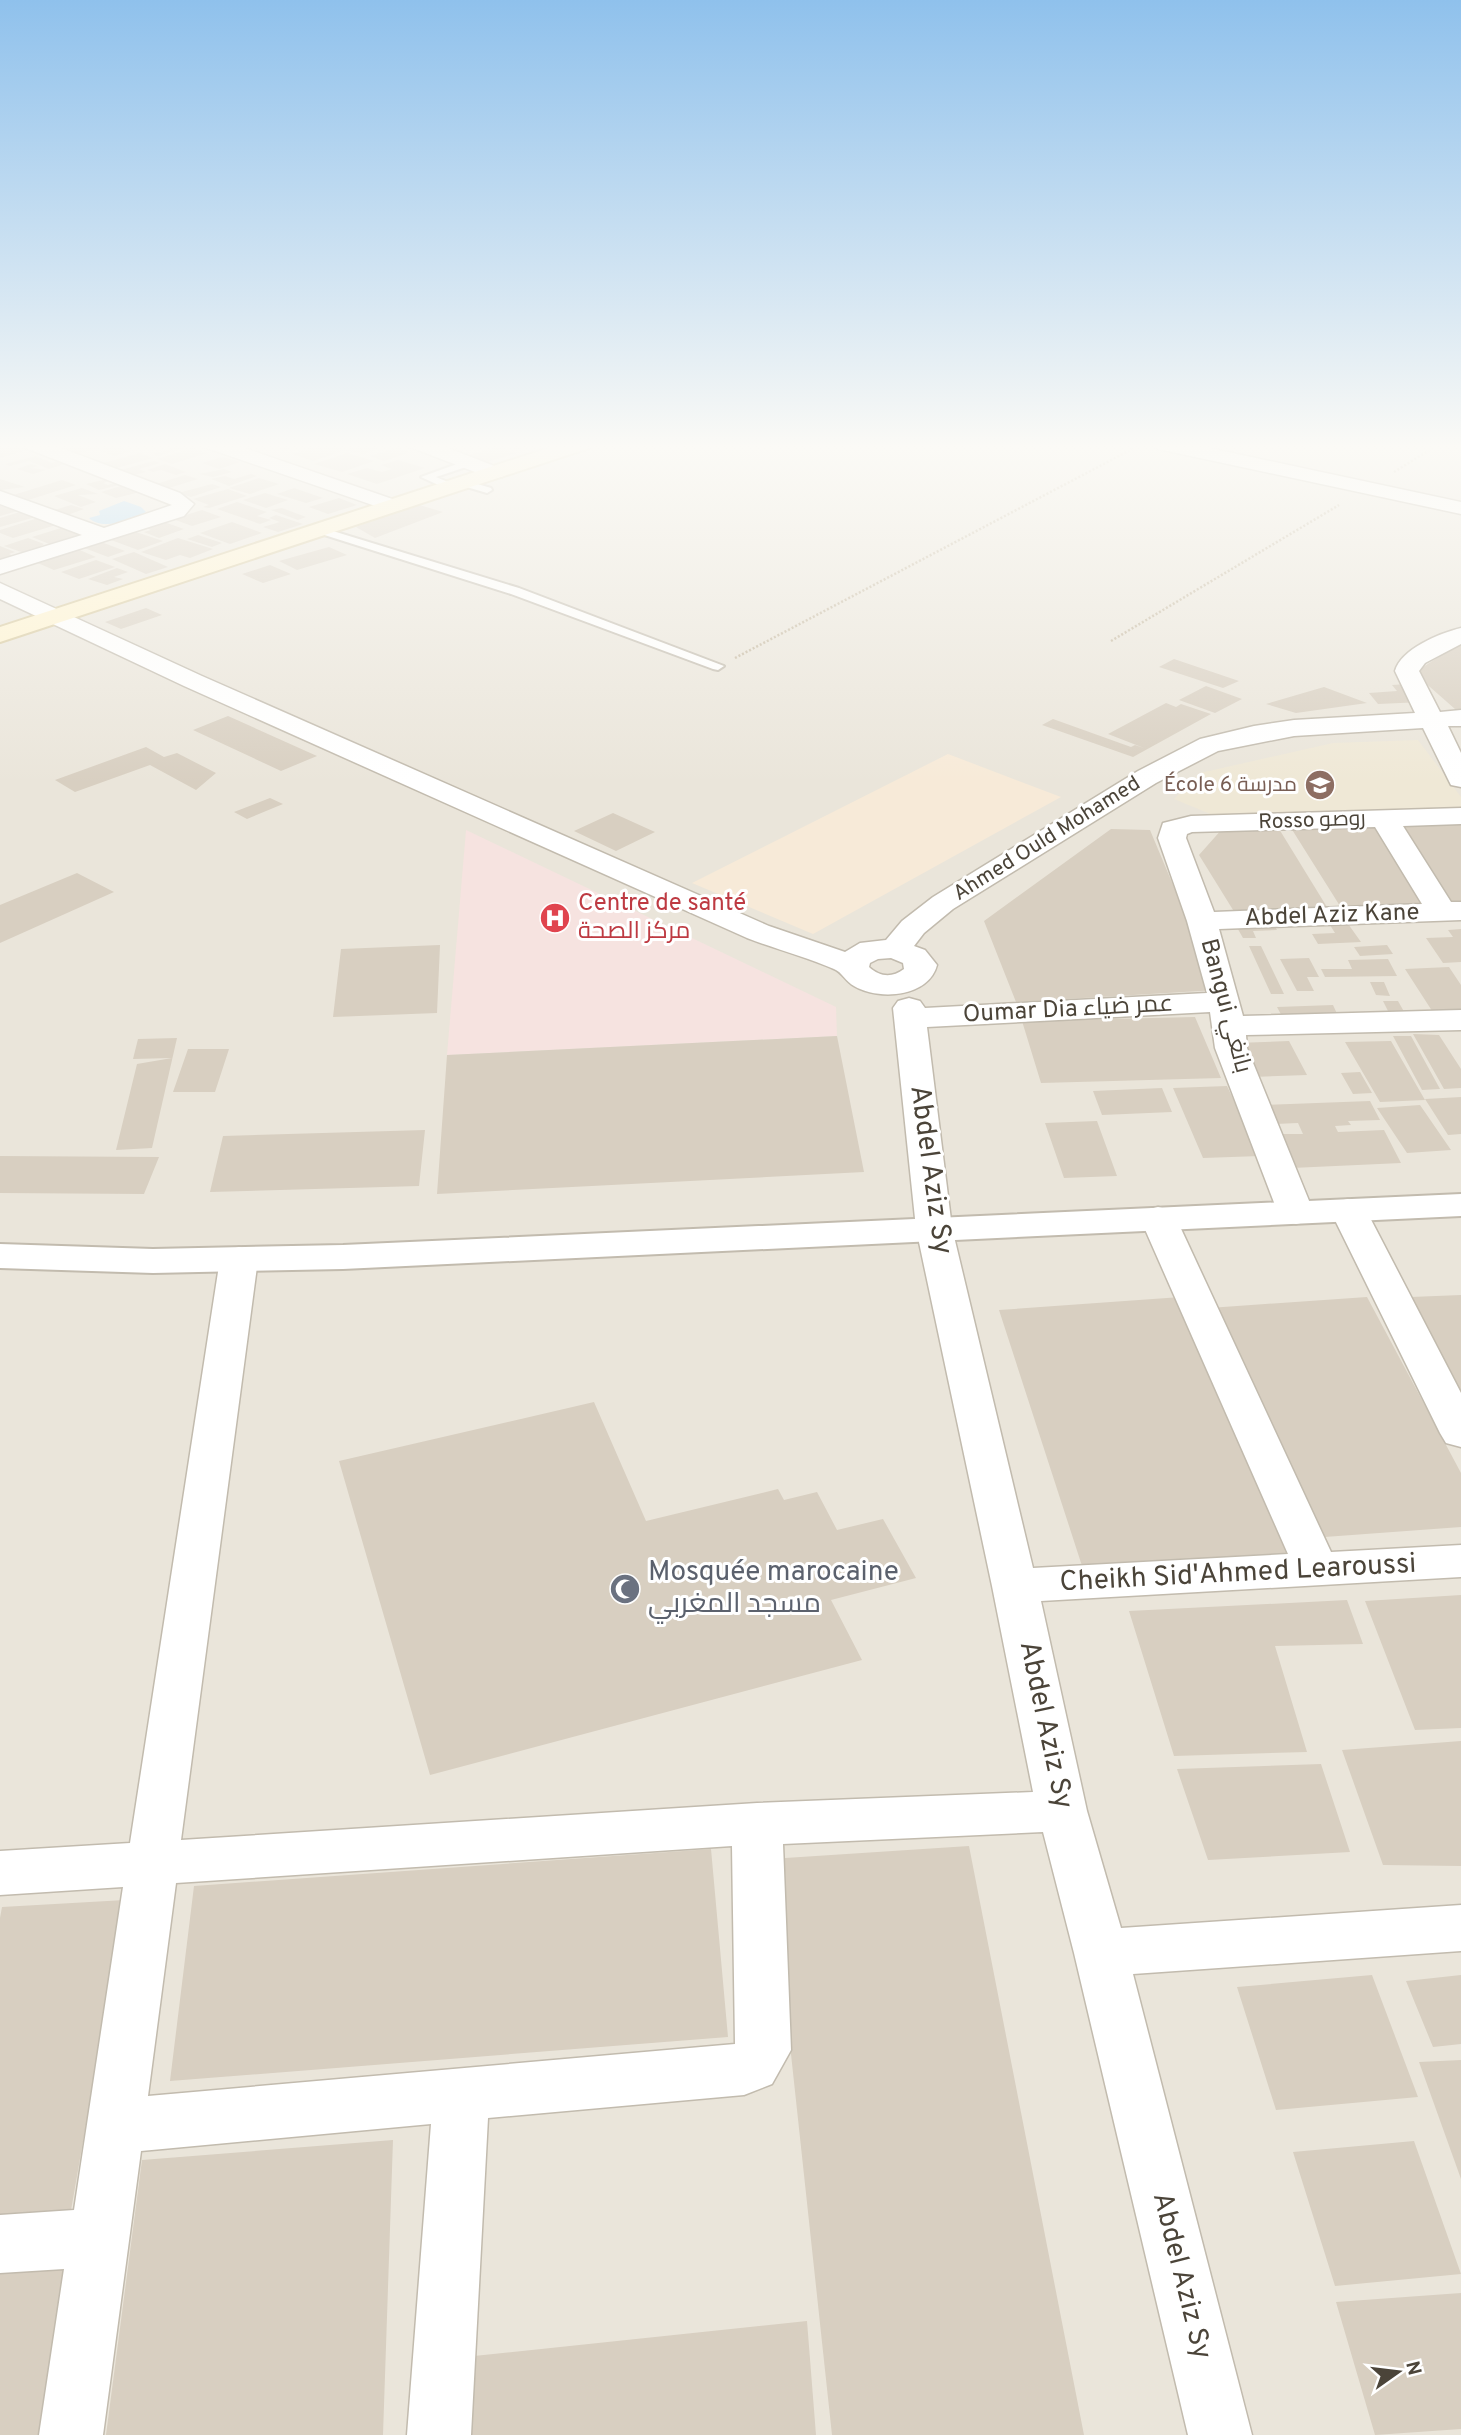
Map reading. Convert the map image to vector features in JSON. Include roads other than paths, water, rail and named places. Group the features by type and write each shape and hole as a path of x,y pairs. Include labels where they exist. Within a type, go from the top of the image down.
{"main road":[{"path":"0,635 238,557"}],"street":[{"path":"0,567 33,557"},
{"path":"0,590 218,693 733,921 862,974 891,999 913,1000 922,970 916,957 895,949 883,949 861,954 862,974"},
{"path":"1461,635 1416,658 1407,667 1461,779"},
{"name":"Ahmed Ould Mohamed","path":"895,949 913,927 943,903 1147,777 1209,745 1254,734 1294,729 1461,718"},
{"name":"Rosso روصو","path":"1172,838 1173,829 1191,824 1461,816"},
{"path":"1384,818 1452,912"},
{"name":"Bangui بانغي","path":"1172,838 1202,921 1226,1014 1231,1048 1296,1213"},
{"name":"Abdel Aziz Kane","path":"1202,921 1452,912"},
{"name":"Oumar Dia عمر ضياء","path":"913,1000 1226,1014 1461,1020"},
{"name":"Abdel Aziz Sy","path":"913,1000 934,1228 1015,1586 1062,1811 1101,1953 1220,2435"},
{"path":"0,1256 153,1261 343,1257 1461,1205"},
{"path":"1348,1210 1461,1433"},
{"path":"1158,1218 1318,1571"},
{"path":"71,2435 239,1259"},
{"name":"Cheikh Sid'Ahmed Learoussi","path":"1015,1586 1461,1561"},
{"path":"0,1873 757,1824 1062,1811"},
{"path":"116,2126 744,2069 752,2066 763,2050 757,1824"},
{"path":"1101,1953 1461,1927"},
{"path":"439,2435 461,2095"},
{"path":"0,2244 99,2238"}],"lane":[{"path":"405,557 515,591 718,666"}],"place":[{"name":"École 6 مدرسة","path":"1320,785"},
{"name":"Centre de santé مركز الصحة","path":"555,918"},
{"name":"Mosquée marocaine مسجد المغربي","path":"625,1589"}]}
